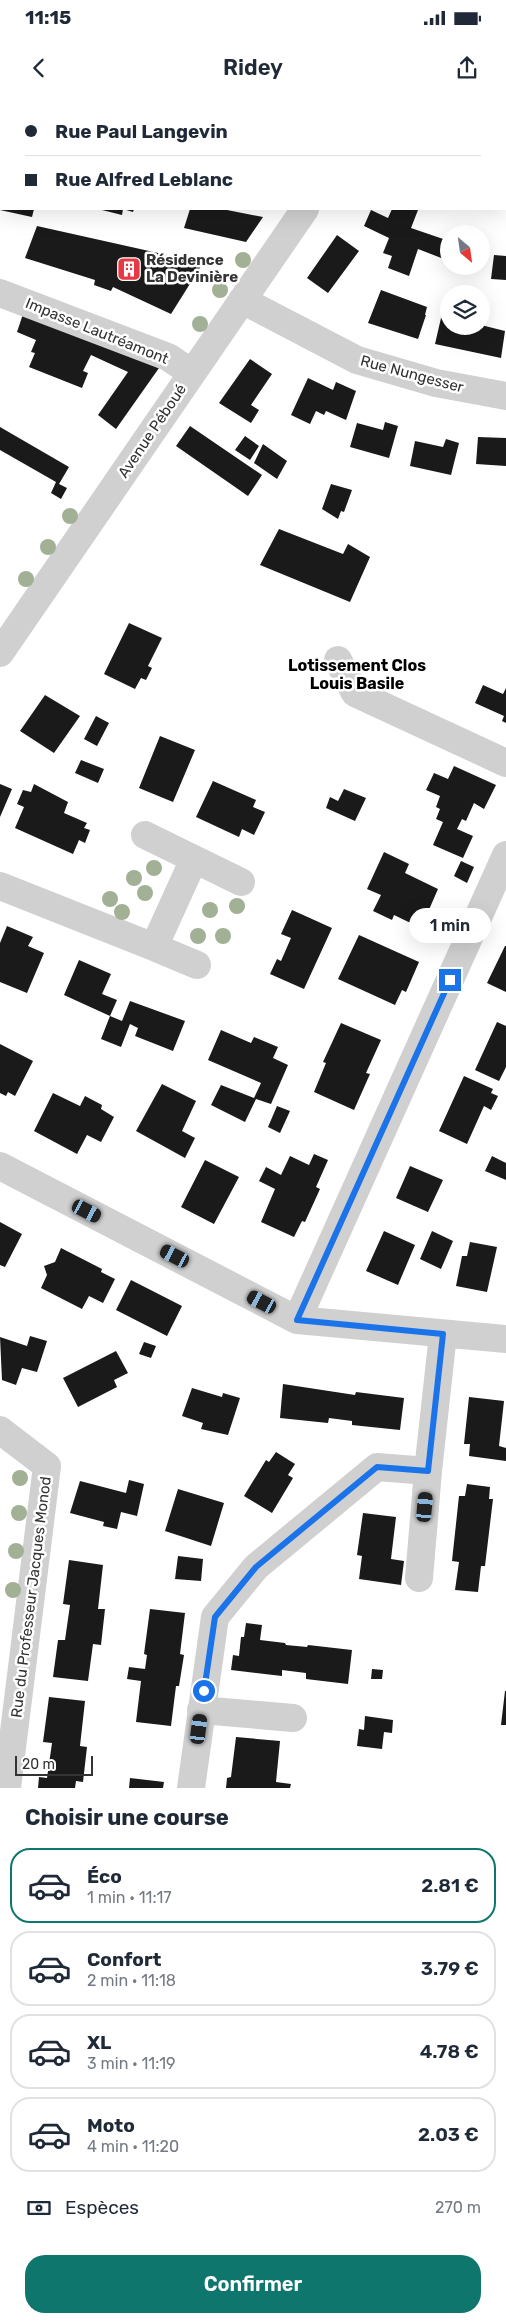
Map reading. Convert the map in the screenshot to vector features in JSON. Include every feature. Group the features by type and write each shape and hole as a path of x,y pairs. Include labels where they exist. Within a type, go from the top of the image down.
{"street":[{"name":"Avenue Péboué","path":"0,653 304,210"},
{"name":"Impasse Lautréamont","path":"0,292 168,357 192,373"},
{"name":"Rue Nungesser","path":"242,300 357,360 436,383 506,396"},
{"path":"338,660 355,693 506,763"},
{"path":"145,835 241,882"},
{"path":"297,1320 506,855"},
{"path":"154,947 194,859"},
{"path":"0,886 197,965"},
{"path":"0,1166 297,1320 506,1339"},
{"path":"419,1578 428,1471 443,1334"},
{"name":"Rue du Professeur Jacques Monod","path":"0,1430 47,1466 6,1788"},
{"path":"191,1788 215,1617 256,1567 377,1467 428,1471"},
{"path":"201,1710 293,1718"}],"building":[{"path":"0,210 34,210 32,217"},
{"path":"102,210 123,210 122,215"},
{"path":"190,210 227,210 263,217 246,242 184,228"},
{"path":"371,210 388,218 392,210 418,210 411,228 440,238 440,258 418,249 409,276 388,268 392,256 383,253 389,238 364,226"},
{"name":"Résidence La Devinière","path":"37,226 203,263 171,314 113,287 111,291 94,285 95,280 25,258"},
{"path":"337,235 359,251 328,293 307,278"},
{"path":"494,255 506,256 506,280 491,279"},
{"path":"381,290 427,307 418,339 368,323"},
{"path":"23,314 159,368 116,429 98,415 128,372 91,355 83,371 88,373 82,388 29,367 35,353 31,352 36,340 17,332"},
{"path":"440,322 440,335 490,335 490,327 505,331 501,358 435,344"},
{"path":"250,359 272,374 251,405 259,410 251,423 219,403"},
{"path":"308,378 333,390 336,382 356,391 346,420 326,411 324,415 316,411 310,424 291,415"},
{"path":"385,422 398,426 389,458 350,447 357,423 383,430"},
{"path":"190,426 262,475 248,496 176,446"},
{"path":"0,427 69,467 59,484 67,488 61,499 51,493 56,482 0,450"},
{"path":"245,436 259,446 250,460 235,450"},
{"path":"478,437 506,438 506,466 476,464"},
{"path":"446,439 459,443 451,475 410,466 415,441 443,447"},
{"path":"263,444 287,461 277,479 254,463"},
{"path":"331,484 352,490 344,512 341,511 338,519 322,509"},
{"path":"279,529 343,554 348,544 370,557 350,602 260,565"},
{"path":"129,623 162,638 148,666 152,668 146,680 141,678 135,689 104,674"},
{"path":"483,685 503,694 506,688 506,723 502,721 504,716 475,703"},
{"path":"45,695 80,716 54,753 20,731"},
{"path":"96,716 109,723 97,746 84,739"},
{"path":"160,736 195,750 173,802 139,788"},
{"path":"81,760 104,769 98,783 75,773"},
{"path":"454,766 496,785 484,809 474,803 466,821 462,819 457,829 473,836 463,858 433,845 443,822 436,819 440,809 436,807 440,796 426,790 434,773 448,779"},
{"path":"213,781 256,800 253,807 265,812 254,835 242,829 239,837 196,817"},
{"path":"0,784 12,789 0,817"},
{"path":"34,784 68,802 64,813 87,823 84,828 90,830 85,843 79,840 73,854 15,828 24,807 17,804 23,790 31,792"},
{"path":"344,789 366,798 355,821 326,808 330,797 338,801"},
{"path":"384,852 409,864 405,873 438,889 421,928 394,915 392,920 373,911 381,895 367,889"},
{"path":"461,861 474,867 467,883 454,876"},
{"path":"292,910 332,928 304,989 270,974 277,959 281,961 291,938 281,934"},
{"path":"7,926 33,937 28,946 44,953 27,993 0,982 0,943"},
{"path":"359,935 419,962 406,992 402,990 395,1005 338,979"},
{"path":"506,946 506,992 487,983"},
{"path":"79,960 111,974 102,994 117,1000 110,1016 64,995"},
{"path":"130,1001 185,1021 173,1051 135,1036 138,1028 130,1024 121,1047 101,1039 110,1016 122,1021"},
{"path":"497,1022 506,1026 506,1067 499,1081 475,1070"},
{"path":"341,1023 381,1040 366,1073 370,1074 354,1110 314,1092 326,1063 323,1062"},
{"path":"221,1030 251,1043 254,1037 278,1047 273,1058 288,1065 271,1104 256,1099 245,1122 211,1105 221,1085 254,1098 261,1083 208,1060"},
{"path":"0,1044 33,1061 15,1096 8,1092 6,1096 0,1093"},
{"path":"464,1076 493,1089 491,1093 498,1096 491,1110 484,1106 467,1144 439,1131"},
{"path":"162,1084 196,1101 182,1131 195,1138 185,1158 136,1131"},
{"path":"53,1093 80,1106 85,1096 102,1105 101,1109 114,1117 101,1142 87,1135 77,1154 34,1131"},
{"path":"277,1106 290,1111 280,1133 268,1127"},
{"path":"314,1154 328,1160 316,1187 320,1189 305,1222 302,1221 294,1237 261,1222 275,1189 259,1181 266,1167 281,1175 290,1156 309,1165"},
{"path":"492,1156 506,1163 506,1180 485,1171"},
{"path":"205,1160 239,1177 214,1224 181,1207"},
{"path":"410,1166 443,1180 428,1212 396,1198"},
{"path":"0,1222 22,1234 5,1267 0,1265"},
{"path":"384,1231 415,1245 398,1285 366,1271"},
{"path":"432,1231 453,1241 441,1269 420,1259"},
{"path":"470,1242 497,1247 487,1292 456,1286 462,1256 467,1256"},
{"path":"61,1248 102,1269 101,1272 115,1279 103,1303 89,1296 82,1309 41,1288 47,1275 44,1266 55,1262"},
{"path":"131,1280 182,1306 167,1336 116,1310"},
{"path":"30,1336 47,1341 37,1372 22,1368 16,1385 2,1380 0,1337 27,1346"},
{"path":"144,1342 156,1346 151,1358 139,1354"},
{"path":"116,1351 128,1373 114,1380 117,1387 78,1407 63,1378"},
{"path":"283,1384 355,1395 356,1392 404,1398 400,1430 352,1425 352,1421 329,1418 328,1423 280,1418"},
{"path":"192,1388 222,1397 223,1393 240,1398 228,1435 201,1429 203,1423 182,1416"},
{"path":"469,1397 504,1401 499,1446 506,1448 506,1461 469,1456 470,1444 464,1444"},
{"path":"276,1452 295,1464 288,1475 293,1478 272,1513 244,1496 266,1460 269,1462"},
{"path":"129,1480 144,1484 137,1516 121,1512 117,1529 103,1526 104,1522 70,1513 80,1481 126,1493"},
{"path":"467,1484 490,1487 489,1499 493,1499 485,1566 481,1566 478,1592 455,1590 459,1562 452,1561 459,1496 465,1496"},
{"path":"178,1489 224,1503 211,1546 165,1531"},
{"path":"363,1513 396,1517 391,1559 404,1561 401,1585 359,1579 362,1556 357,1555"},
{"path":"178,1556 203,1559 201,1581 175,1579"},
{"path":"69,1560 103,1565 98,1609 105,1609 101,1645 93,1644 88,1681 53,1677 58,1640 65,1640 70,1605 63,1604"},
{"path":"150,1609 185,1613 180,1654 184,1655 179,1686 176,1686 171,1726 136,1722 141,1681 127,1679 129,1667 145,1669 147,1655 144,1654"},
{"path":"246,1623 262,1625 260,1640 285,1643 286,1645 307,1647 308,1645 352,1650 348,1684 306,1679 306,1673 282,1670 282,1676 231,1670 233,1655 239,1656 241,1637 244,1637"},
{"path":"372,1669 383,1670 382,1679 371,1679"},
{"path":"505,1691 506,1725 501,1725"},
{"path":"49,1697 85,1701 80,1746 87,1747 83,1782 76,1781 75,1788 38,1788 39,1777 47,1778 52,1743 43,1742"},
{"path":"365,1716 393,1720 392,1733 384,1732 382,1749 357,1746 359,1729 364,1730"},
{"path":"236,1737 280,1741 276,1782 291,1784 290,1788 226,1788 227,1778 231,1777"},
{"path":"130,1778 164,1782 163,1788 129,1788"}],"place":[{"name":"Résidence La Devinière","path":"129,269"}],"district":[{"name":"Lotissement Clos Louis Basile","path":"357,674"}],"route":[{"path":"204,1691 215,1617 256,1567 377,1467 428,1471 443,1334 297,1320 450,980"}]}
